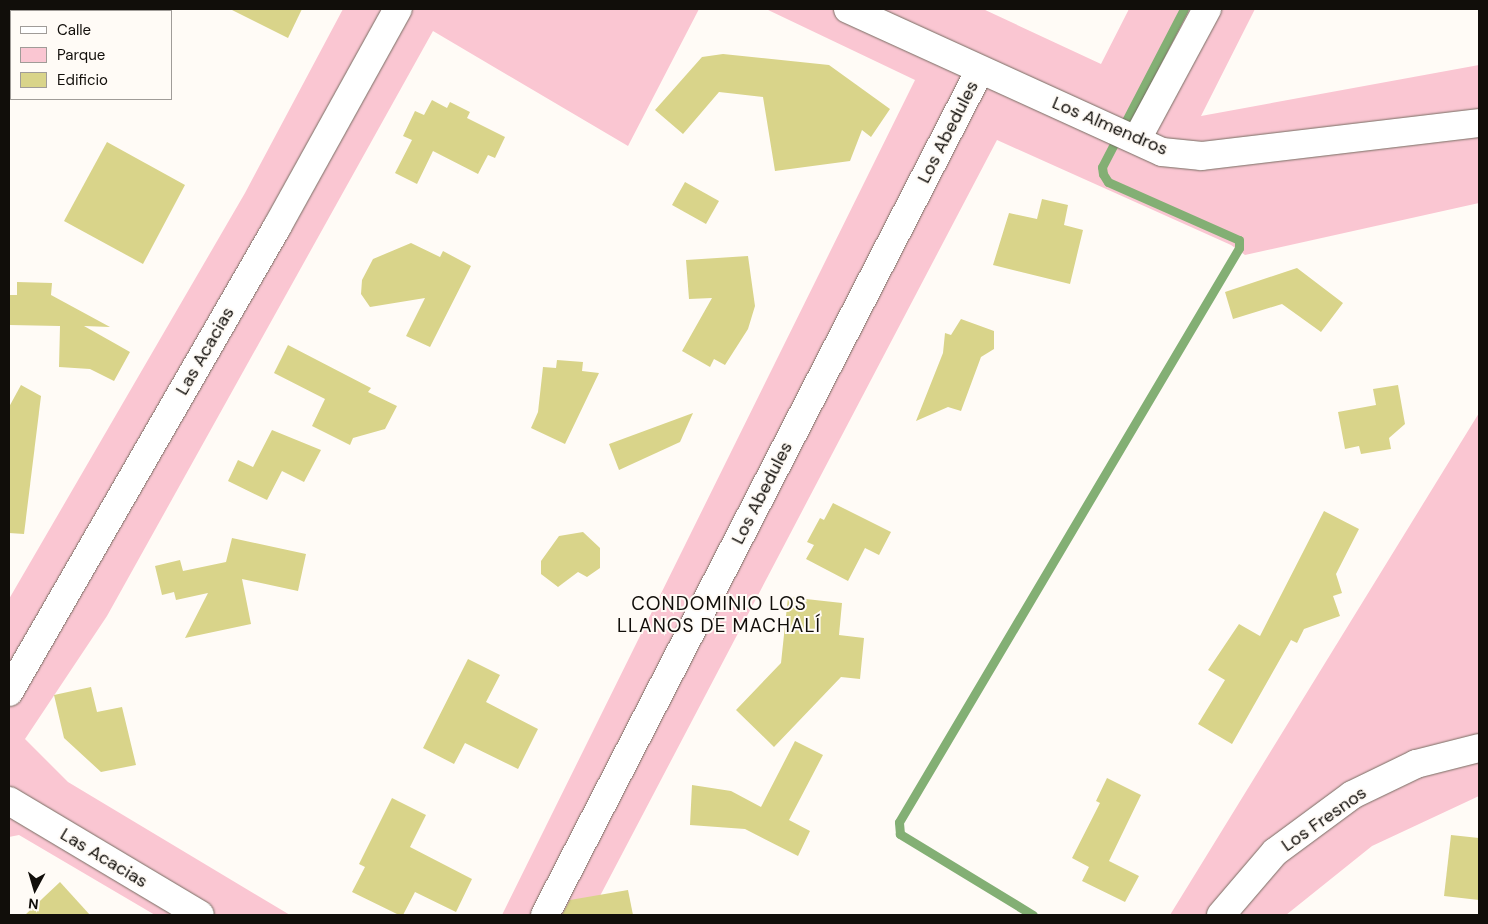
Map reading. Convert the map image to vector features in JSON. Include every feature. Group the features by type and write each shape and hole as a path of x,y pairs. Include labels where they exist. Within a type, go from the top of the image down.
{"street":[{"name":"Las Acacias","path":"9,692 277,227 398,9"},
{"name":"Los Almendros","path":"848,9 1162,152 1202,156 1479,122"},
{"path":"1137,139 1207,9"},
{"name":"Los Abedules","path":"545,915 980,70"},
{"name":"Los Fresnos","path":"1220,915 1275,852 1352,795 1416,764 1479,748"},
{"name":"Las Acacias","path":"9,801 200,915"}],"green space":[{"path":"9,9 33,9 10,10 9,57"},
{"path":"343,9 699,9 628,146 433,31 107,616 25,739 68,782 290,915 155,915 19,835 9,837 9,599 245,193"},
{"path":"766,9 983,9 1101,64 1129,9 1255,9 1201,116 1479,65 1479,203 1245,255 1231,245 997,140 590,915 502,915 915,80"},
{"path":"1479,413 1479,796 1372,846 1286,915 1170,915"}],"building":[{"path":"230,9 302,9 288,38"},
{"path":"723,54 829,65 890,109 871,137 862,130 850,161 775,171 763,97 719,92 683,134 655,110 702,57"},
{"path":"432,100 447,108 450,102 470,112 467,118 505,137 495,158 488,155 478,174 433,151 417,184 395,173 412,140 403,136 415,111 424,115"},
{"path":"107,142 185,185 143,264 64,221"},
{"path":"685,182 719,201 706,224 672,205"},
{"path":"1042,199 1068,205 1064,225 1083,230 1070,284 993,265 1009,213 1037,219"},
{"path":"411,243 440,257 443,251 471,266 430,347 406,336 425,298 370,307 361,294 362,280 373,259"},
{"path":"748,256 755,306 748,329 725,365 714,359 710,367 682,351 712,298 689,299 686,260"},
{"path":"1297,268 1343,303 1321,332 1282,304 1233,319 1225,292"},
{"path":"17,282 52,283 51,295 110,327 84,326 130,352 114,381 90,369 59,367 60,326 9,325 9,295 17,295"},
{"path":"961,319 994,331 994,349 981,357 961,411 948,407 916,421 943,353 945,333 951,335"},
{"path":"288,345 371,388 368,392 397,406 385,429 353,438 350,445 312,426 325,399 274,373"},
{"path":"557,360 583,362 582,371 599,373 565,444 531,428 538,412 543,367 556,368"},
{"path":"21,385 41,396 24,534 9,533 9,407"},
{"path":"1398,385 1405,424 1389,438 1391,449 1361,454 1359,446 1345,449 1338,412 1376,405 1373,389"},
{"path":"693,413 680,442 619,470 609,444"},
{"path":"272,430 321,450 304,482 282,471 267,500 228,481 238,460 253,467"},
{"path":"833,503 891,532 879,555 865,548 848,581 806,559 814,545 807,542 820,518 824,520"},
{"path":"1324,511 1359,529 1336,574 1342,593 1333,596 1340,616 1304,629 1297,643 1291,640 1232,744 1198,724 1225,680 1208,670 1239,624 1260,636"},
{"path":"583,532 600,548 600,568 587,577 578,572 558,587 541,574 541,561 559,536"},
{"path":"232,538 306,554 298,591 242,579 251,624 185,638 208,593 176,600 174,592 162,595 155,566 180,560 183,571 226,562"},
{"path":"788,597 842,603 839,635 864,638 860,679 841,677 774,747 736,710 781,663"},
{"path":"468,659 500,675 486,702 538,729 518,769 465,743 454,764 423,748"},
{"path":"91,687 97,712 122,707 136,765 101,772 64,738 54,695"},
{"path":"795,741 823,755 789,820 810,831 798,856 745,829 690,825 692,785 731,791 761,807"},
{"path":"1107,778 1141,795 1109,861 1139,876 1125,902 1082,881 1089,867 1072,858 1100,803 1096,801"},
{"path":"392,798 426,815 410,847 472,879 456,912 415,892 403,915 399,915 352,892 365,867 359,864"},
{"path":"1451,835 1479,838 1479,900 1444,896"},
{"path":"60,882 90,915 25,915"},
{"path":"628,890 633,915 562,915 570,900"}],"waterway":[{"path":"1033,915 900,834 899,822 1239,248 1239,240 1108,182 1103,174 1102,167 1184,9"}],"district":[{"name":"CONDOMINIO LOS LLANOS DE MACHALÍ","path":"719,615"}]}
